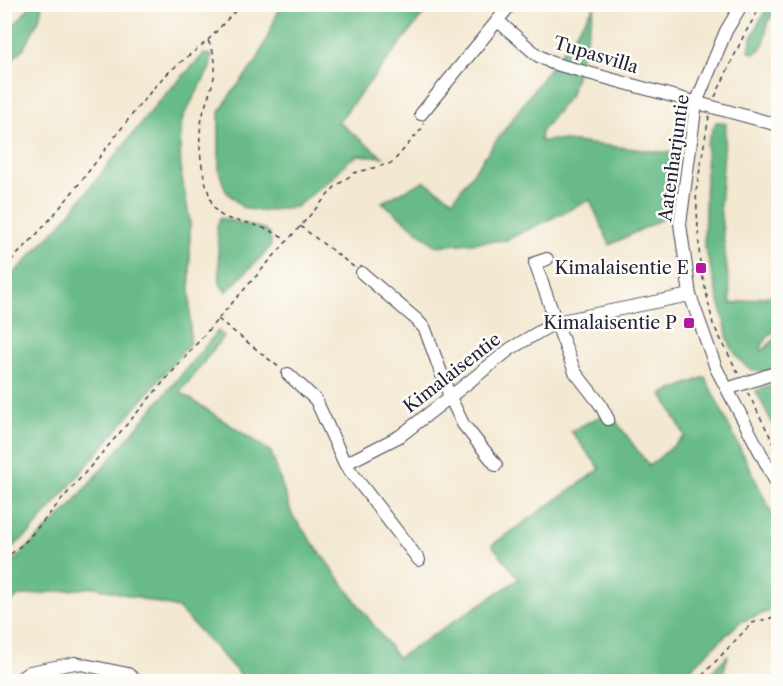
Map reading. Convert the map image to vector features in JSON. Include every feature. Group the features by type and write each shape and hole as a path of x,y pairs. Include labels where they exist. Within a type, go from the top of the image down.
{"street":[{"path":"421,114 511,4"},
{"name":"Aatenharjuntie","path":"742,4 726,31 696,103 680,224 690,295 716,368 778,486"},
{"name":"Tupasvilla","path":"498,21 537,55 552,63 778,125"},
{"path":"547,259 535,263 575,372 600,404 608,419"},
{"path":"362,273 425,329 450,397 463,424 496,465"},
{"name":"Kimalaisentie","path":"345,464 399,436 510,349 556,322 690,295"},
{"path":"727,389 778,372"},
{"path":"288,374 316,400 345,464 419,560"},
{"path":"15,681 30,672 75,663 128,674 138,681"}],"path":[{"path":"4,267 29,244 62,207 153,88 207,40 242,4"},
{"path":"762,4 744,34 711,107 696,192 700,264 713,324 778,452"},
{"path":"207,40 213,49 216,70 201,123 200,138 203,173 214,207 224,217 251,224 288,240"},
{"path":"4,560 26,541 334,187 354,174 392,163 424,126 421,114"},
{"path":"300,226 362,273"},
{"path":"218,319 288,374"},
{"path":"696,681 752,623 778,616"}],"green space":[{"path":"31,5 42,5 39,20 23,49 5,66 5,32"},
{"path":"281,5 431,5 338,122 383,157 358,155 348,161 333,177 296,207 253,210 242,207 226,191 219,171 219,114 230,95 257,61"},
{"path":"769,5 778,5 778,11 769,19 761,47 755,53 749,52 759,21"},
{"path":"595,6 571,94 541,132 540,141 557,140 678,154 664,218 610,245 590,200 506,240 436,246 382,202 424,181 453,200"},
{"path":"204,54 212,55 210,68 183,117 180,145 181,173 190,221 190,343 30,533 5,553 5,282 62,223 159,101"},
{"path":"716,122 726,124 720,207 731,304 778,294 778,327 761,347 762,351 778,336 778,370 764,372 749,368 733,350 729,343 704,243 707,143"},
{"path":"220,218 264,229 270,235 271,245 226,292 220,284 217,226"},
{"path":"218,331 224,336 180,392 271,452 292,515 398,658 519,579 492,545 600,469 571,431 609,412 649,466 685,436 662,394 705,377 778,526 778,608 740,622 678,681 246,681 178,608 95,587 19,596 5,607 5,569 69,508"},
{"path":"778,383 778,434 756,391"},
{"path":"728,655 721,681 703,681"}],"place":[{"name":"Kimalaisentie E","path":"701,268"},
{"name":"Kimalaisentie P","path":"689,323"}]}
